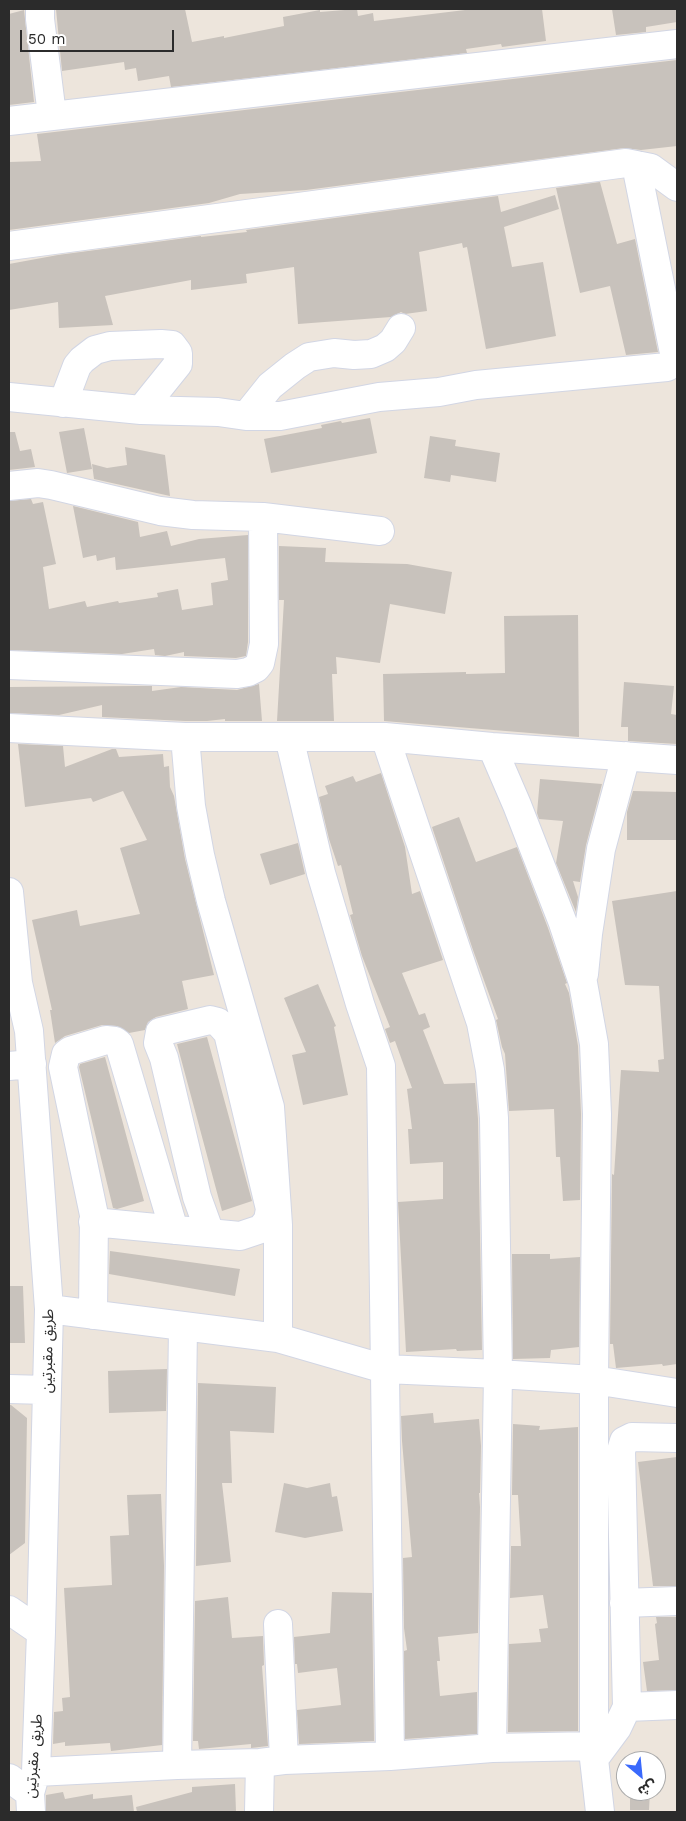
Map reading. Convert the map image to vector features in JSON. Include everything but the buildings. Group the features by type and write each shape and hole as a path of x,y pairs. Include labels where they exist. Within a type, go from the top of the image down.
{"street":[{"path":"40,9 52,115"},
{"path":"9,121 677,44"},
{"path":"9,246 626,163 651,168 677,187"},
{"path":"9,397 141,410 280,416 379,398 439,392 476,385 667,367 672,364 675,358 636,165"},
{"path":"246,416 270,386 309,357 334,353 354,356 371,354 385,348 393,341 402,328"},
{"path":"63,403 77,366 95,350 110,346 172,345 178,354 178,364 141,410"},
{"path":"9,486 38,483 160,510 192,515 263,517 380,531"},
{"path":"9,665 237,674 256,668 260,663 263,651 263,517"},
{"path":"9,728 184,737 384,738 677,760"},
{"path":"184,737 191,806 200,856 270,1107 278,1225 278,1338"},
{"path":"289,737 321,873 360,1004 381,1066 390,1756"},
{"path":"384,738 481,1023 490,1070 494,1118 498,1374 492,1748"},
{"path":"492,747 541,864 583,983 594,1044 596,1076 594,1752 600,1812"},
{"path":"583,983 588,934 602,849 626,756"},
{"name":"طريق مقبرتين","path":"9,892 18,983 20,1065 49,1309 41,1632 26,1789"},
{"path":"93,1222 240,1236 261,1229 268,1220 270,1209 228,1032 218,1022 210,1020 160,1032 158,1043 164,1058 197,1197 210,1233"},
{"path":"93,1315 94,1215 62,1067 66,1054 70,1051 111,1040 119,1044 174,1230"},
{"path":"49,1309 278,1338 385,1369 594,1380 677,1393"},
{"path":"176,1765 183,1327"},
{"path":"9,1389 47,1390"},
{"path":"26,1789 176,1765 390,1756 492,1748 594,1752 617,1728 626,1707 621,1451 624,1441 632,1437 677,1438"},
{"path":"624,1603 677,1602"},
{"path":"9,1610 41,1632"},
{"path":"260,1812 272,1762 278,1624"},
{"path":"626,1707 677,1705"}]}
